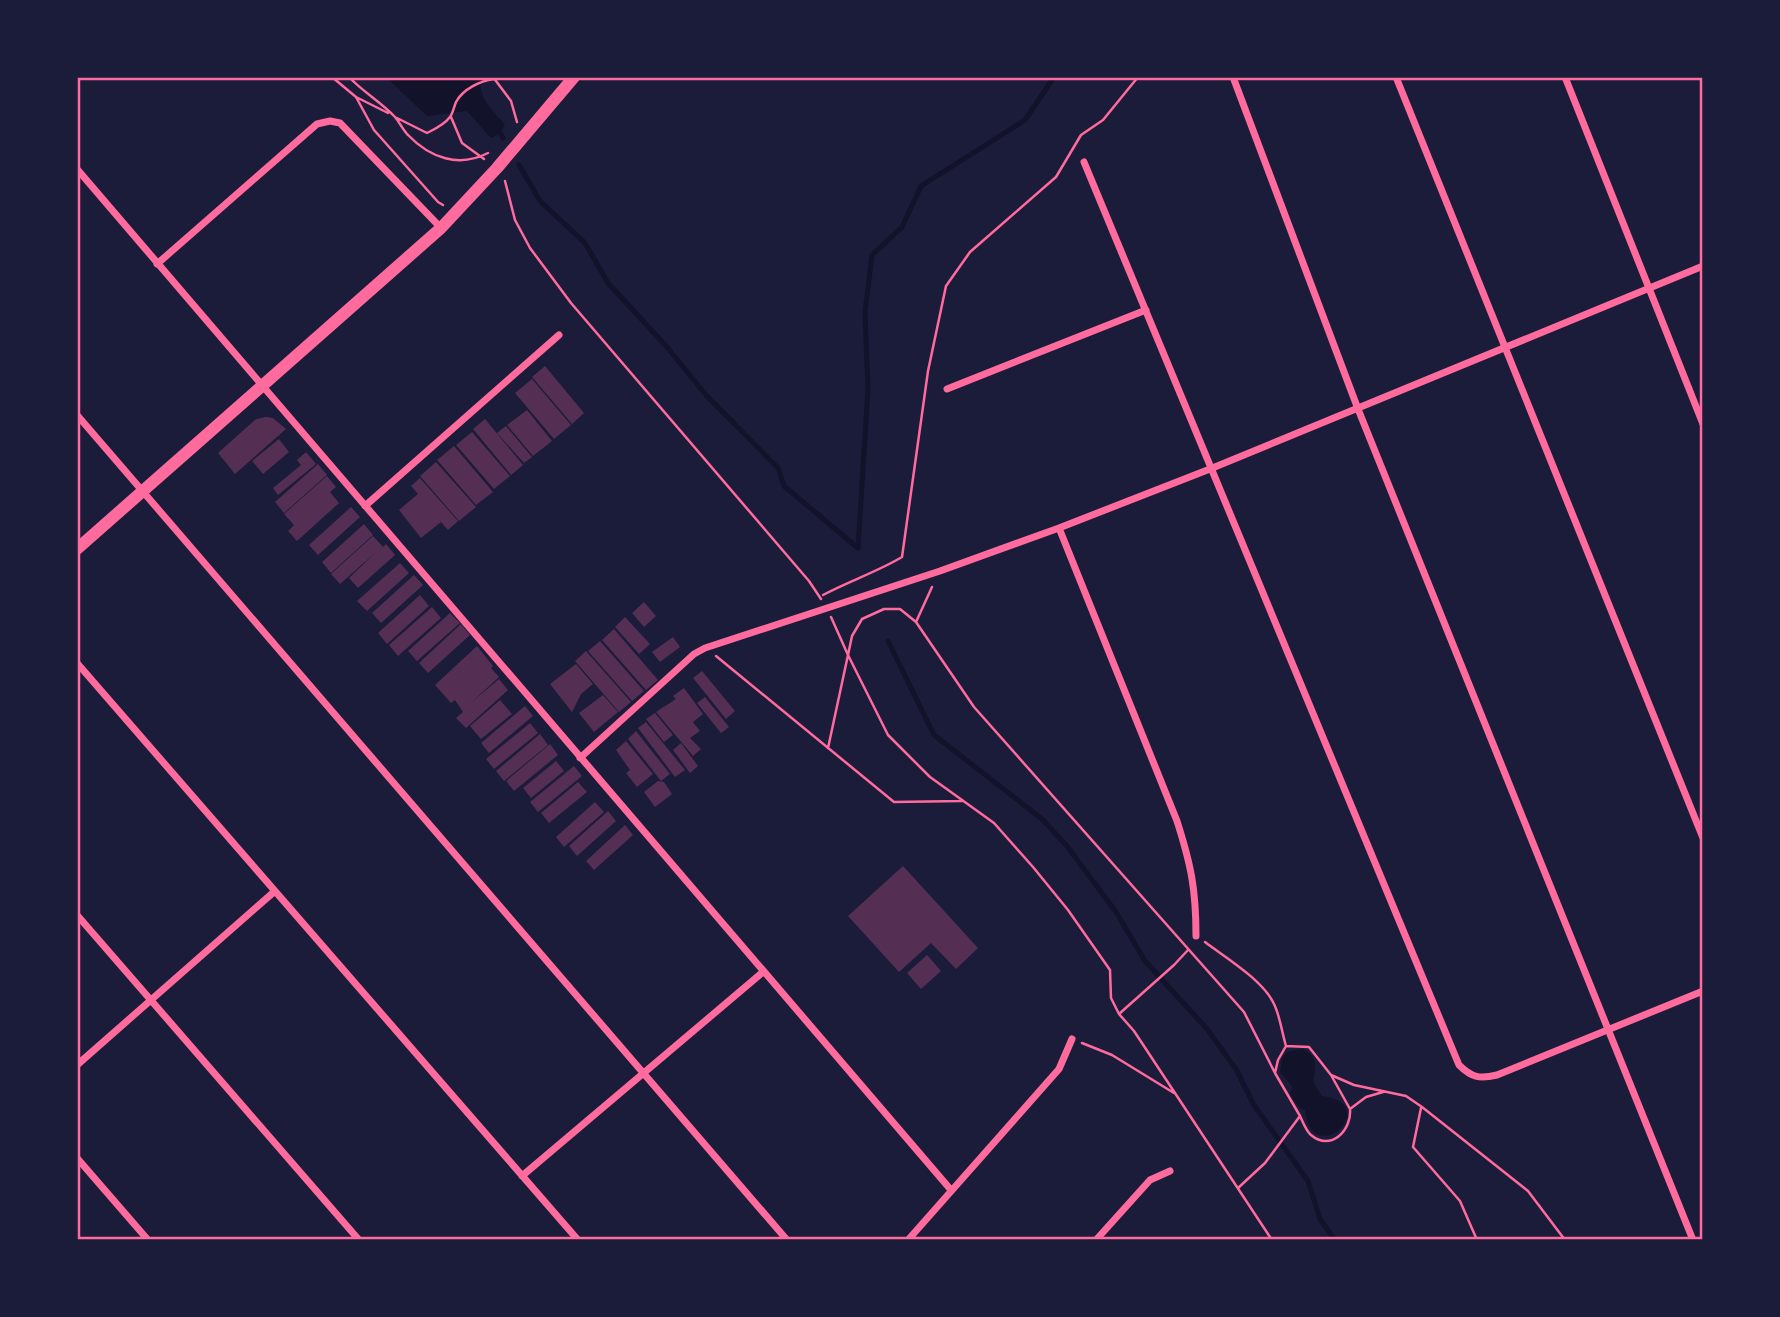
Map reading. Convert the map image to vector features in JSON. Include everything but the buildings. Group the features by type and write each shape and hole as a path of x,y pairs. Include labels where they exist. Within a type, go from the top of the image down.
{"street":[{"path":"77,550 441,228 497,168 574,77"},
{"path":"1233,77 1358,409 1693,1240"},
{"path":"1396,77 1703,838"},
{"path":"1565,77 1703,424"},
{"path":"158,264 317,124 330,121 340,123 441,228"},
{"path":"1084,162 1459,1065 1469,1075 1480,1079 1489,1077 1703,991"},
{"path":"77,170 951,1190"},
{"path":"580,758 694,654 705,648 940,571 1059,528 1358,409 1703,266"},
{"path":"947,389 1146,310"},
{"path":"365,506 559,335"},
{"path":"77,415 787,1240"},
{"path":"1059,528 1177,821 1191,866 1196,898 1196,936"},
{"path":"77,663 578,1240"},
{"path":"77,1065 275,891"},
{"path":"77,915 359,1240"},
{"path":"522,1176 763,972"},
{"path":"908,1240 1059,1069 1072,1039"},
{"path":"77,1158 148,1240"},
{"path":"1096,1240 1150,1180 1170,1171"}],"path":[{"path":"332,77 356,97 427,133 451,117 458,99 469,89 493,78 511,101 524,136"},
{"path":"349,77 395,117 414,141 435,156 446,160 480,158 494,151"},
{"path":"820,597 902,557 928,371 946,286 971,252 1056,177 1081,135 1103,120 1138,77"},
{"path":"356,97 374,130 438,202 448,205"},
{"path":"451,117 463,143 480,158"},
{"path":"497,168 504,177 515,220 525,239 571,303 809,581 827,608 888,735 930,777 994,823 1068,911 1110,970 1111,998 1118,1014 1134,1031 1272,1240"},
{"path":"916,622 940,571"},
{"path":"828,748 852,636 862,619 884,609 900,609 916,622 974,707 1244,1012 1310,1135 1333,1140 1345,1133 1351,1120 1350,1109 1331,1075 1309,1047 1286,1046"},
{"path":"705,648 894,802 963,801"},
{"path":"1196,936 1240,968 1275,1004 1286,1046 1278,1060 1275,1073"},
{"path":"1118,1014 1174,965 1189,948"},
{"path":"1072,1039 1112,1055 1176,1094"},
{"path":"1331,1075 1353,1085 1406,1096 1422,1107 1528,1191 1565,1240"},
{"path":"1350,1109 1366,1097 1386,1091"},
{"path":"1422,1107 1413,1147 1460,1201 1478,1240"},
{"path":"1238,1188 1265,1163 1299,1117"}],"shaded area":[{"path":"386,77 482,77 483,97 505,125 500,133 491,138 467,111 427,116"},
{"path":"1302,1049 1313,1058 1313,1082 1322,1096 1340,1101 1347,1110 1346,1120 1340,1129 1330,1135 1319,1135 1310,1128 1305,1110 1300,1108 1290,1095 1292,1086 1280,1072 1282,1058 1287,1052"}],"waterway":[{"path":"858,548 868,389 865,312 872,255 902,227 921,186 1025,120 1054,77"},
{"path":"500,133 503,138"},
{"path":"519,165 540,201 585,243 608,283 667,347 705,394 778,468 784,486 858,548"},
{"path":"888,641 934,735 1042,819 1067,846 1116,912 1145,961 1207,1029 1236,1069 1254,1105 1308,1181 1320,1219 1335,1240"}]}
